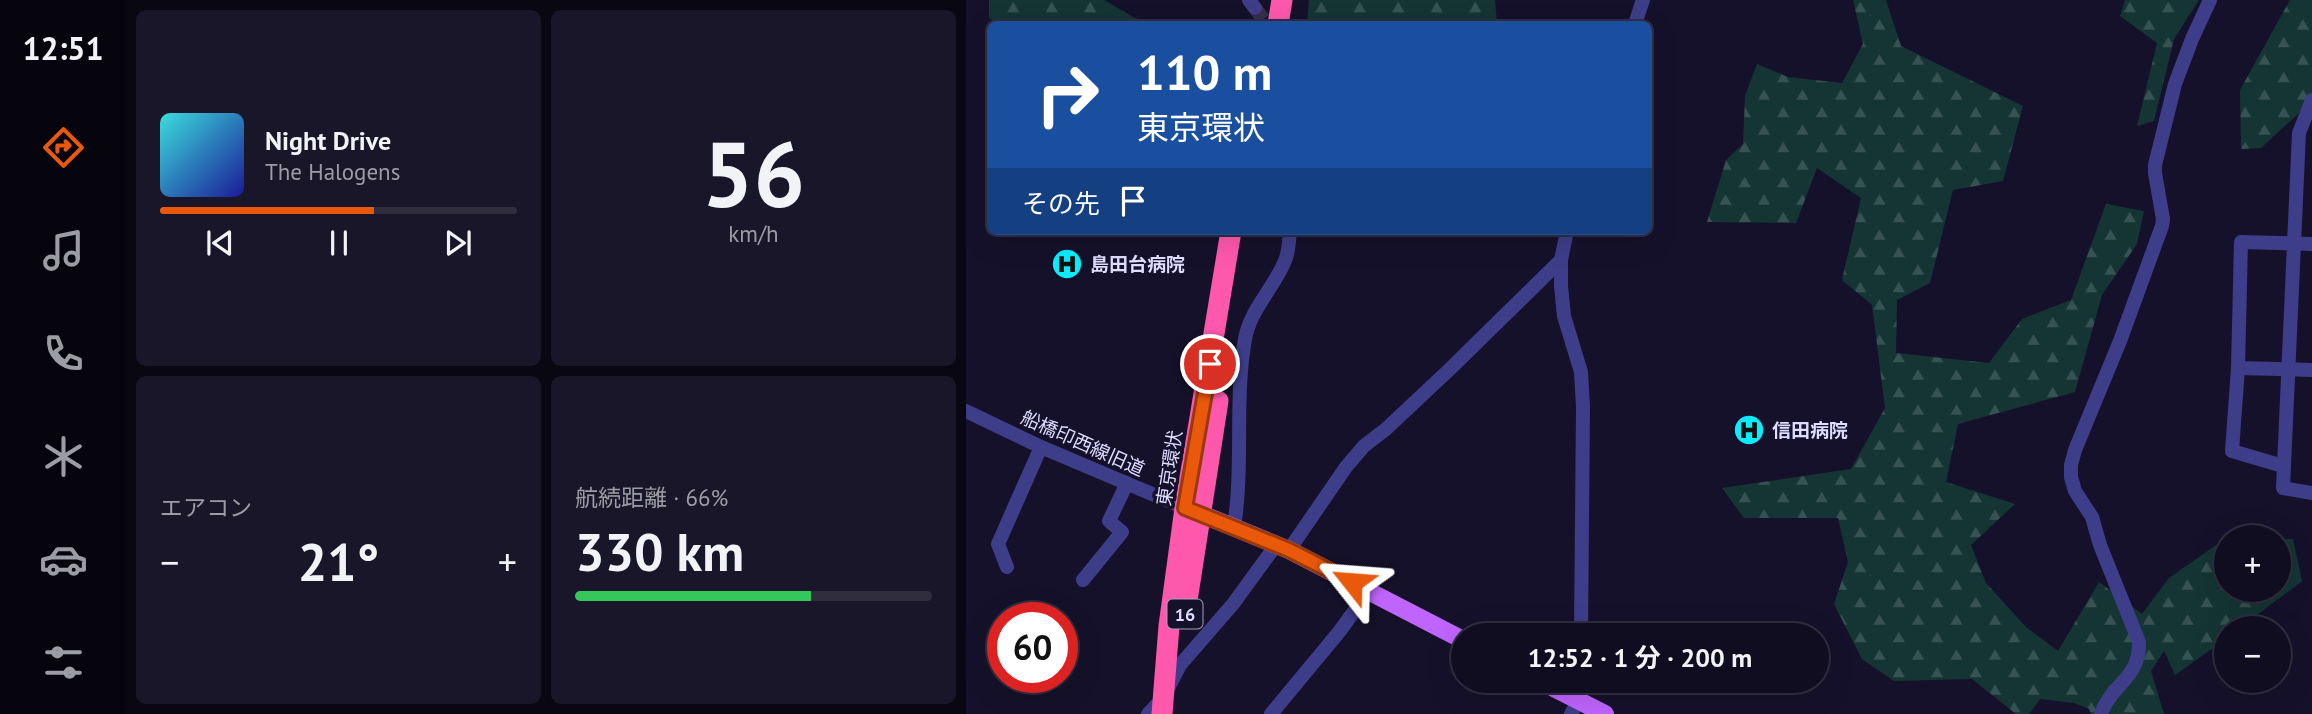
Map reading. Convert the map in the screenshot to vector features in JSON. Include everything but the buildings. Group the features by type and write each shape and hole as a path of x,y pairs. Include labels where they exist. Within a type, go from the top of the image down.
{"highway":[{"path":"1278,21 1282,0"},
{"name":"東京環状","path":"1167,709 1180,665 1193,511 1230,235"},
{"name":"東京環状","path":"1167,709 1169,626 1244,235"}],"main road":[{"path":"1193,511 1282,547 1451,634"},
{"path":"1556,693 1575,707 1605,714"}],"street":[{"path":"1636,21 1643,0"},
{"path":"2101,714 2108,700 2136,666 2139,642 2100,545 2092,517 2075,491 2071,465 2162,226 2164,219 2155,165 2175,83 2210,0"},
{"path":"2312,100 2299,134 2283,466 2283,488 2312,493"},
{"path":"1234,527 1239,494 1239,387 1245,337 1286,257 1289,235"},
{"path":"1566,235 1561,260 1564,316 1581,372 1583,407 1581,623"},
{"path":"2283,466 2232,451 2238,368 2241,242 2312,244"},
{"path":"1180,665 1282,547 1364,446 1451,368 1561,260"},
{"path":"2238,368 2312,370"},
{"name":"船橋印西線旧道","path":"966,411 1041,447 1193,511"},
{"path":"1007,567 998,544 1041,447"},
{"path":"1083,580 1122,532 1109,522 1127,483"},
{"path":"1271,714 1369,591"},
{"path":"1148,714 1167,709"}],"green space":[{"path":"989,0 1104,0 1144,21 996,21 989,19"},
{"path":"1309,0 1495,0 1497,21 1307,21"},
{"path":"1853,0 1886,0 1901,46 2023,106 2003,181 1953,190 1930,283 1897,300 1896,353 1989,363 2022,319 2071,300 2106,204 2144,211 2137,244 2102,295 2075,392 1958,424 1946,482 2015,504 1971,545 1986,583 2026,627 2058,651 2099,582 2142,614 2169,578 2214,546 2214,602 2274,602 2256,616 2214,616 2214,647 2175,675 2164,651 2151,671 2164,714 2091,714 2089,709 2074,703 2040,699 2029,714 2016,714 1972,679 1894,681 1862,659 1834,604 1848,562 1838,518 1744,518 1722,488 1851,469 1885,408 1872,305 1842,280 1861,198 1817,168 1796,223 1707,222 1726,160 1743,144 1745,96 1757,64 1788,77 1842,83 1863,44"},
{"path":"2125,0 2199,0 2174,39 2154,121 2137,126 2157,43 2120,16"},
{"path":"2290,0 2312,0 2312,101 2261,148 2241,149 2240,90"},
{"path":"2291,539 2293,539 2302,581 2291,589"}],"tunnel":[{"path":"1255,8 1265,21"}],"place":[{"name":"島田台病院","path":"1067,264"},
{"name":"信田病院","path":"1749,430"}],"route":[{"path":"1210,364 1185,508 1289,550 1352,582"}]}
